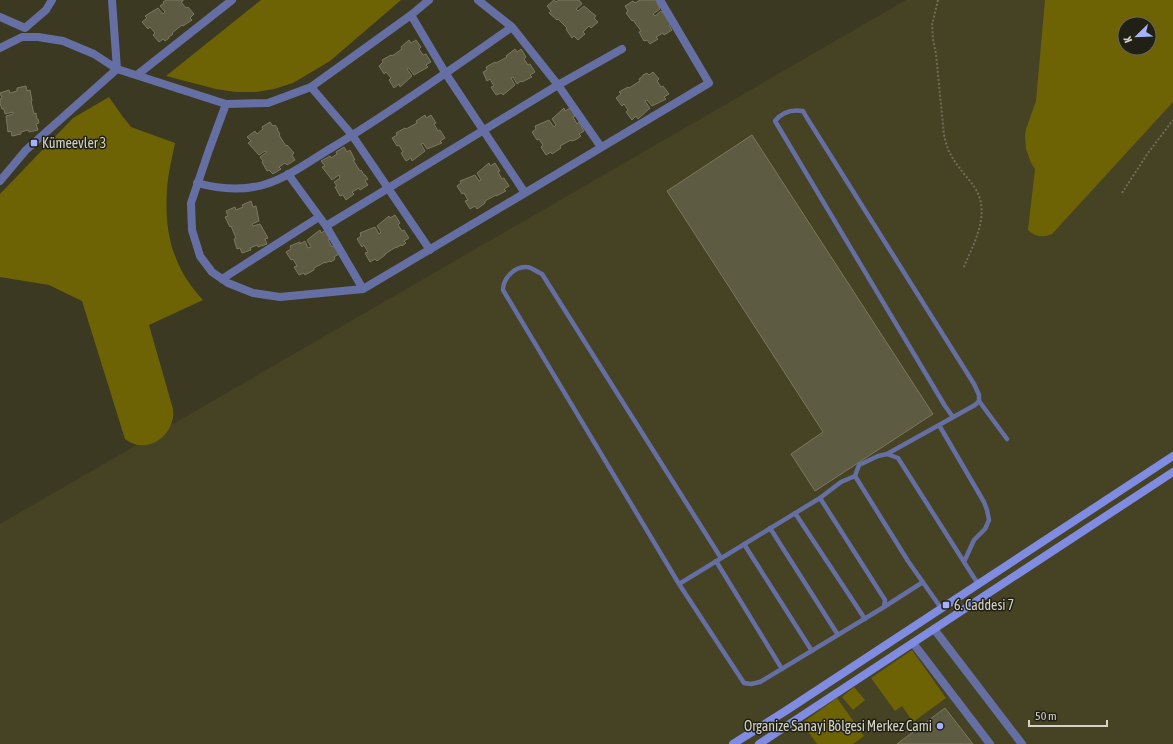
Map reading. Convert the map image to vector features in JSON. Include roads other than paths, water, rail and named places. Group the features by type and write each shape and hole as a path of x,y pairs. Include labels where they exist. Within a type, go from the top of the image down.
{"street":[{"path":"0,17 25,28 46,10 52,0"},
{"path":"112,0 117,69"},
{"path":"137,75 232,0"},
{"path":"0,48 22,37 38,37 63,41 94,54 117,69 226,104 268,103 310,87 411,15 429,0"},
{"path":"478,0 512,27 558,85 601,147"},
{"path":"226,104 208,150 191,203 192,230 200,256 212,272 222,279 253,293 280,297 363,289 709,83 660,0"},
{"path":"411,15 446,74 525,193"},
{"path":"198,183 218,188 238,189 277,180 352,135 446,74 512,27"},
{"path":"326,226 389,189 483,129 622,50"},
{"path":"0,181 26,150 117,69"},
{"path":"310,87 352,135 430,250"},
{"path":"288,174 326,226 363,289"},
{"path":"222,279 319,217"},
{"path":"733,744 1173,456"},
{"path":"759,744 1173,472"},
{"path":"934,629 1022,744"},
{"path":"913,643 990,744"}],"lane":[{"path":"953,417 775,121 780,115 797,110 803,112 974,384 979,395 979,401 1007,439"},
{"path":"721,558 542,274 528,267 520,268 515,271 507,277 503,285 503,290 679,584 744,683 751,684 760,682 923,582"},
{"path":"679,584 820,498 841,482 855,476 859,465 878,456 887,454 975,405 979,401"},
{"path":"940,425 984,502 989,520 985,529 974,540 964,562"},
{"path":"887,454 898,458 978,584"},
{"path":"855,476 908,561 941,608"},
{"path":"820,498 885,600 884,607"},
{"path":"795,513 864,619"},
{"path":"770,528 838,635"},
{"path":"744,544 812,651"},
{"path":"716,561 782,668"}],"place":[{"name":"Kümeevler 3","path":"34,143"},
{"name":"6. Caddesi 7","path":"946,605"},
{"name":"Organize Sanayi Bölgesi Merkez Cami","path":"940,726"}]}
